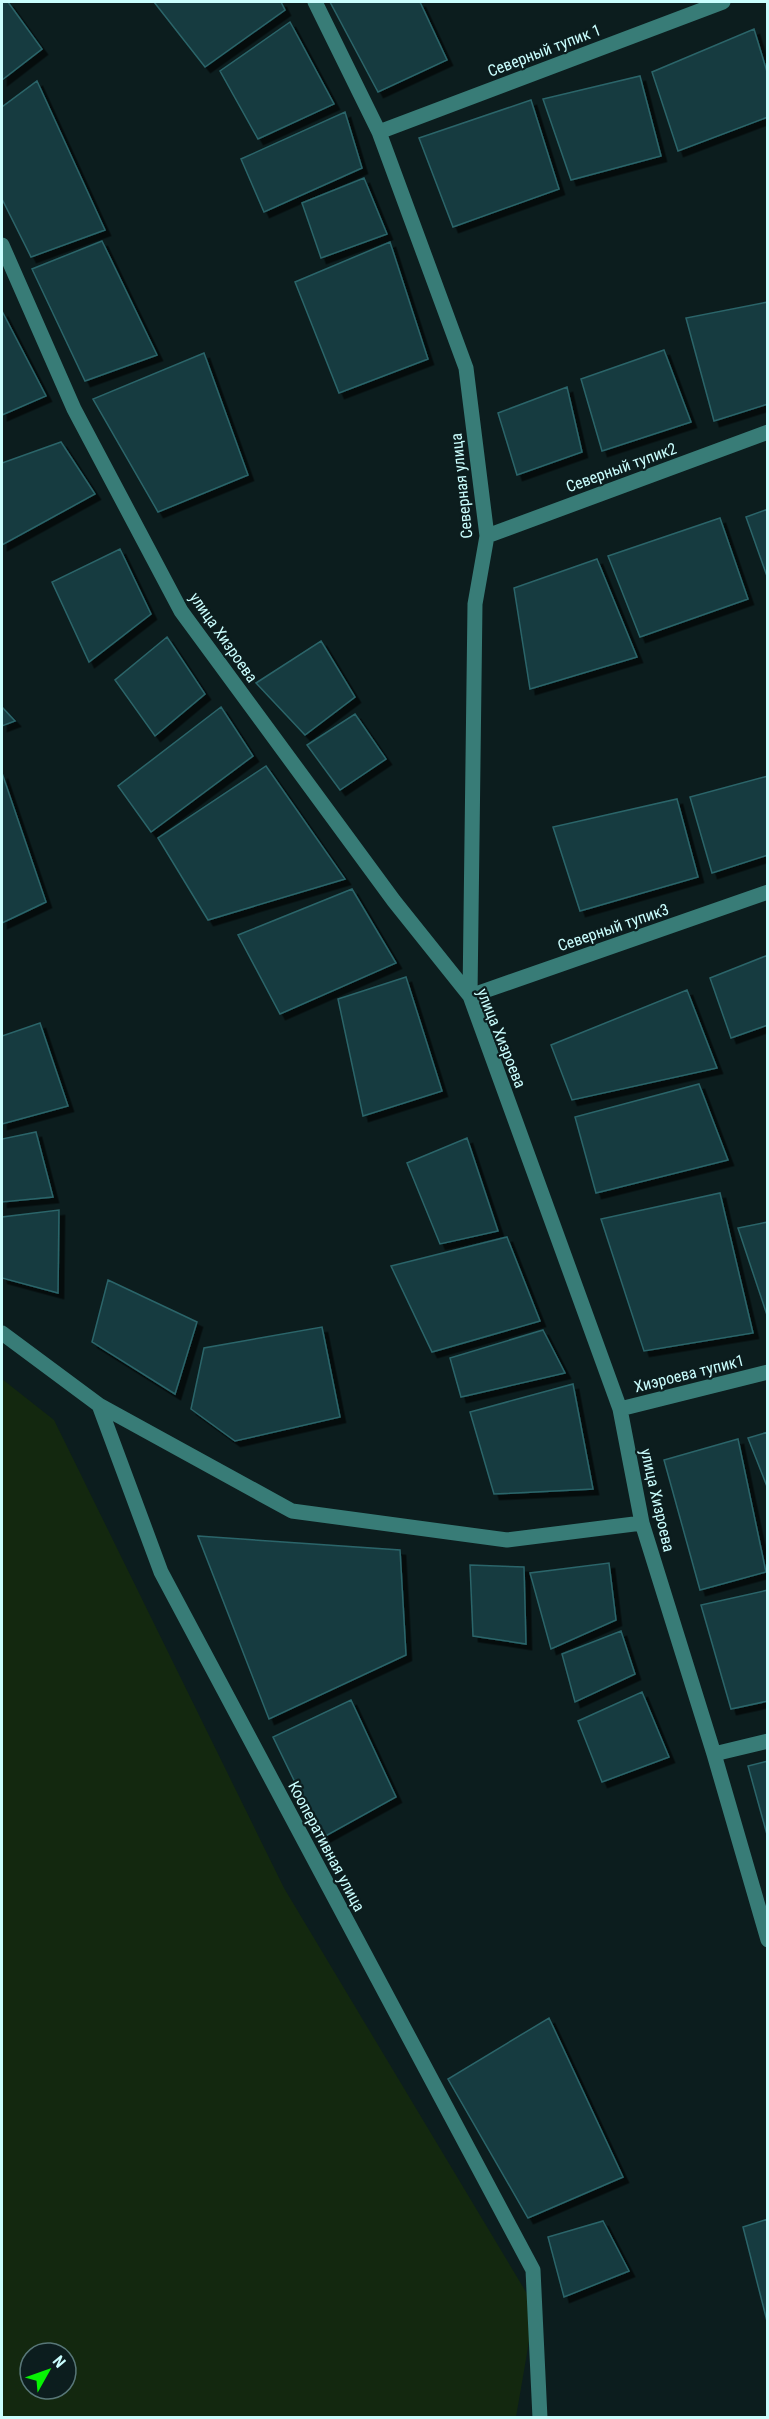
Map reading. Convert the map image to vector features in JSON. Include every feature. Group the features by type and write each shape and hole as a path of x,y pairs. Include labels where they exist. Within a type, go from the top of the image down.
{"street":[{"name":"Северная улица","path":"315,2 379,132 466,368 487,536 476,604 470,996"},
{"name":"Северный тупик 1","path":"379,132 723,2"},
{"name":"улица Хизроева","path":"2,245 74,409 180,611 394,901 470,996 620,1409 642,1522 714,1754 768,1940"},
{"name":"Северный тупик2","path":"487,536 768,432"},
{"name":"Северный тупик3","path":"470,996 768,892"},
{"path":"2,1333 99,1405 292,1511 507,1540 642,1522"},
{"name":"Хиэроева тупик1","path":"620,1409 768,1372"},
{"name":"Кооперативная улица","path":"99,1405 161,1572 533,2270 540,2418"},
{"path":"714,1754 768,1742"}],"green space":[{"path":"2,1379 54,1420 284,1888 535,2307 516,2417 2,2417"}],"building":[{"path":"2,2 8,2 42,49 2,80"},
{"path":"154,2 281,2 285,10 205,67"},
{"path":"330,2 420,2 447,60 378,92"},
{"path":"290,22 334,104 258,139 220,71"},
{"path":"754,29 768,75 768,117 678,151 652,72"},
{"path":"640,76 661,156 571,180 543,99"},
{"path":"37,81 105,230 31,257 2,199 2,107"},
{"path":"531,100 559,189 453,227 419,138"},
{"path":"345,112 362,168 264,212 241,159"},
{"path":"364,178 387,234 321,258 302,203"},
{"path":"102,241 157,355 85,381 32,269"},
{"path":"390,242 428,359 339,393 295,282"},
{"path":"768,302 768,404 714,421 686,318"},
{"path":"2,311 46,396 2,415"},
{"path":"664,350 691,422 602,451 581,379"},
{"path":"204,353 248,475 158,512 93,399"},
{"path":"567,387 582,452 517,475 498,413"},
{"path":"61,442 95,494 2,545 2,463"},
{"path":"768,509 768,579 746,517"},
{"path":"720,518 748,599 640,637 608,556"},
{"path":"120,549 151,614 89,662 52,582"},
{"path":"597,559 637,657 530,689 514,588"},
{"path":"167,637 205,694 155,736 115,680"},
{"path":"321,641 355,697 305,735 256,683"},
{"path":"2,707 15,721 2,726"},
{"path":"221,707 253,756 151,832 118,786"},
{"path":"355,714 386,759 340,790 307,745"},
{"path":"266,766 345,879 208,920 158,838"},
{"path":"2,773 46,902 2,923"},
{"path":"768,776 768,855 712,873 690,797"},
{"path":"677,799 698,877 580,911 553,827"},
{"path":"352,889 396,963 280,1014 238,935"},
{"path":"768,955 768,1025 731,1038 710,978"},
{"path":"406,977 442,1091 363,1116 338,999"},
{"path":"687,990 717,1068 572,1100 551,1045"},
{"path":"40,1023 68,1106 2,1124 2,1036"},
{"path":"699,1084 728,1160 596,1193 575,1117"},
{"path":"36,1132 53,1197 2,1202 2,1139"},
{"path":"467,1138 498,1231 440,1244 407,1163"},
{"path":"720,1193 753,1333 644,1351 601,1219"},
{"path":"59,1210 58,1293 2,1278 2,1217"},
{"path":"768,1222 768,1318 738,1228"},
{"path":"507,1237 540,1321 432,1352 391,1266"},
{"path":"108,1280 197,1322 175,1394 92,1342"},
{"path":"322,1327 340,1417 235,1441 191,1409 204,1348"},
{"path":"543,1330 565,1373 461,1397 450,1358"},
{"path":"573,1384 593,1489 494,1494 470,1412"},
{"path":"768,1432 768,1489 748,1438"},
{"path":"738,1439 766,1572 700,1590 664,1460"},
{"path":"198,1536 400,1550 406,1655 269,1719"},
{"path":"609,1563 616,1620 551,1649 530,1573"},
{"path":"470,1565 524,1567 526,1644 473,1636"},
{"path":"768,1590 768,1701 731,1709 701,1605"},
{"path":"621,1631 635,1674 575,1702 562,1654"},
{"path":"642,1692 669,1757 602,1782 578,1721"},
{"path":"351,1700 396,1797 322,1838 273,1737"},
{"path":"768,1761 768,1838 748,1766"},
{"path":"549,2018 623,2177 528,2218 448,2079"},
{"path":"768,2219 768,2325 743,2227"},
{"path":"603,2221 629,2271 564,2297 548,2237"}]}
